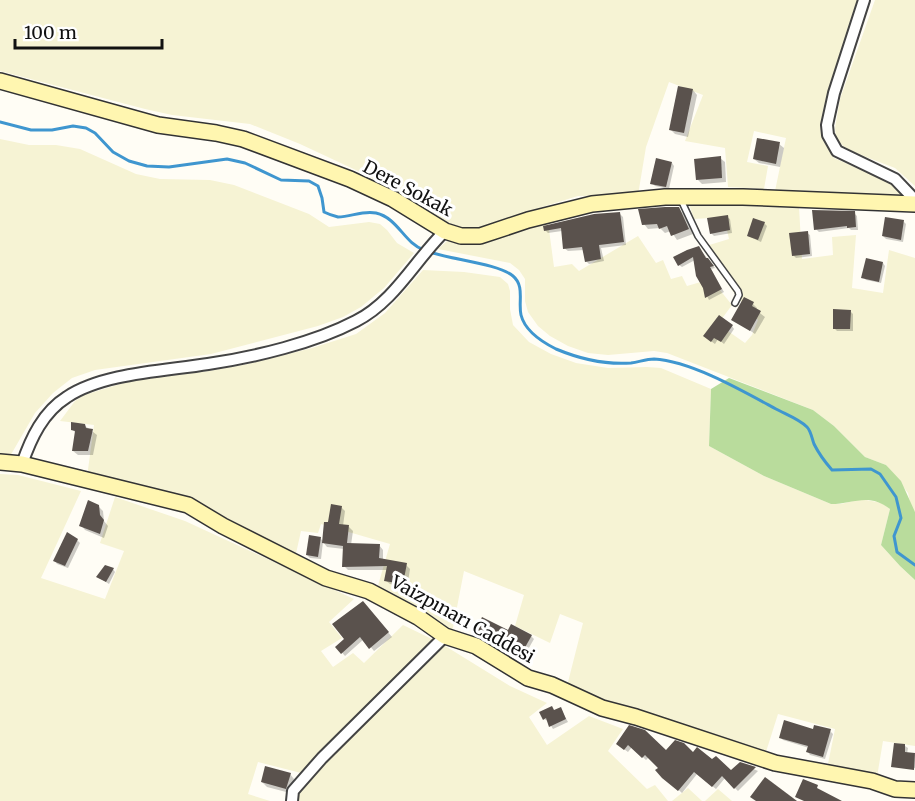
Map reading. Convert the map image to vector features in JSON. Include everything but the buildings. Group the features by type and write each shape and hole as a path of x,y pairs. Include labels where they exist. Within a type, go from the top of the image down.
{"street":[{"path":"864,0 834,93 827,125 828,135 837,151 895,179 903,185 915,202"},
{"name":"Dere Sokak","path":"0,81 158,124 243,139 350,179 393,199 445,231 461,236 480,236 528,220 592,204 679,197 915,202"},
{"path":"22,464 34,433 44,418 68,396 105,382 136,374 237,359 323,336 344,327 372,310 397,289 445,231"},
{"name":"Vaizpınarı Caddesi","path":"0,462 22,464 188,505 223,526 326,578 369,591 418,617 445,636 477,646 528,678 552,685 602,708 775,763 872,781 895,789 915,790"},
{"path":"292,801 294,791 321,758 445,636"}],"lane":[{"path":"679,197 698,236 738,291 739,295 735,303"}],"shaded area":[{"path":"0,0 857,0 824,106 820,127 822,139 834,158 891,183 901,192 903,199 775,191 786,138 754,131 747,162 768,166 764,189 728,187 725,148 685,141 703,95 669,82 646,147 638,195 578,196 542,207 492,227 477,230 464,229 447,222 419,203 360,172 250,124 172,115 0,71"},
{"path":"875,0 915,0 915,186 895,168 853,152 836,138 835,128 840,99"},
{"path":"0,139 29,145 56,145 80,149 136,174 160,179 210,180 234,185 309,214 329,227 369,222 380,224 397,243 414,253 384,288 361,307 343,317 318,326 211,354 95,370 72,378 53,393 35,413 9,458 0,458"},
{"path":"689,204 799,207 802,259 833,255 832,237 856,235 852,288 883,293 889,250 915,258 915,512 911,507 908,493 886,465 865,457 834,426 813,410 667,353 654,351 608,355 588,353 568,346 538,326 528,312 525,301 525,279 510,263 438,249 447,241 470,243 548,222 554,267 572,264 579,271 638,236 656,263 663,260 671,279 682,276 687,286 711,279 732,305 718,324 745,343 752,335 758,320 736,296 712,260 706,246 729,239 724,217 694,219"},
{"path":"423,270 500,277 508,284 510,291 513,325 529,342 551,354 576,363 608,368 661,368 711,389 709,446 764,476 831,504 861,499 882,503 890,509 881,545 915,580 915,746 883,741 877,777 827,769 835,729 778,714 765,755 566,690 583,623 560,614 550,643 515,626 524,595 464,571 452,633 377,589 390,544 321,524 318,533 301,531 295,558 233,528 87,477 94,425 60,421 75,401 84,395 130,381 248,364 356,334 385,313"},
{"path":"0,474 18,475 81,491 41,578 105,599 124,551 100,543 115,497 185,521 354,599 329,622 342,638 321,651 333,667 353,653 364,663 403,625 434,640 301,773 258,762 248,794 270,801 0,801"},
{"path":"442,644 510,686 547,703 529,717 547,745 589,716 623,729 608,751 647,789 655,785 668,801 299,801 296,798 305,784"},
{"path":"688,788 702,801 672,801"},
{"path":"718,789 732,801 705,801"}],"green space":[{"path":"729,378 813,410 834,426 865,457 886,465 901,481 915,512 915,580 881,545 890,509 868,500 831,504 764,476 709,446 711,389"}],"waterway":[{"path":"0,122 31,130 52,130 73,126 86,128 95,133 113,152 129,161 147,166 169,167 227,159 245,163 281,180 309,181 318,186 324,212 338,217 366,212 384,216 396,225 411,242 424,250"},
{"path":"430,252 486,265 513,276 519,284 520,310 523,321 530,331 556,349 574,356 602,362 631,363 654,359 684,365 733,386 800,422 808,429 816,448 832,470 871,469 880,474 896,497 901,518 894,536 897,552 915,565"}]}
